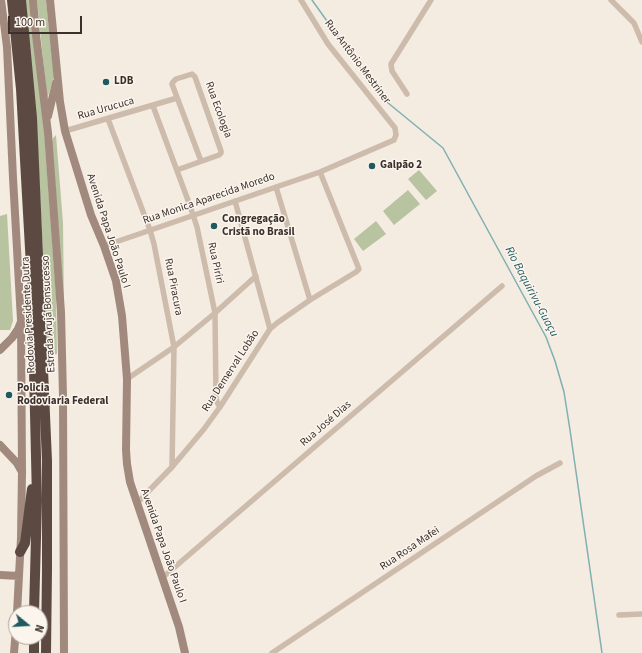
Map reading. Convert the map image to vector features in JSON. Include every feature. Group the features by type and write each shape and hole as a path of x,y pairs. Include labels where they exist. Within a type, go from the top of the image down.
{"highway":[{"name":"Rodovia Presidente Dutra","path":"12,0 21,89 30,261 37,481 34,605"},
{"name":"Rodovia Presidente Dutra","path":"21,0 32,118 47,453 46,653"},
{"path":"20,552 25,543 32,488 37,481"}],"street":[{"path":"1,0 7,47 21,320 22,472 17,605"},
{"name":"Estrada Arujá Bonsucesso","path":"33,0 47,121 61,320 64,653"},
{"name":"Avenida Papa João Paulo I","path":"50,0 65,132 91,215 104,246 116,282 122,316 126,379 126,450 130,482 179,627 185,653"},
{"name":"Rua Antônio Mestriner","path":"301,0 328,44 395,128 396,135"},
{"path":"407,94 392,71 391,64 431,0"},
{"path":"611,0 634,23 642,42"},
{"name":"Rua Ecologia","path":"177,98 173,82 176,79 193,75 222,150 219,155 201,161"},
{"path":"47,121 58,78"},
{"path":"177,98 201,161 177,170"},
{"name":"Rua Urucuca","path":"65,132 177,98"},
{"name":"Rua Piriri","path":"153,106 194,215 215,313 216,398 220,406"},
{"name":"Rua Piracura","path":"108,119 150,230 174,347 172,467"},
{"path":"48,133 51,128 58,126 61,126 65,132"},
{"name":"Rua Monica Aparecida Moredo","path":"104,246 320,172 394,140 396,135"},
{"name":"Rua Demerval Lobão","path":"137,503 172,467 204,429 270,329 310,300 359,269 320,172"},
{"path":"276,187 310,300"},
{"path":"235,201 270,329"},
{"path":"126,379 174,347 256,276"},
{"name":"Rua José Dias","path":"162,578 502,286"},
{"path":"0,350 12,338 18,329 21,320"},
{"path":"0,445 17,463 22,472"},
{"name":"Rua Rosa Mafei","path":"272,653 560,462"},
{"path":"0,575 19,576"},
{"path":"619,615 642,614"}],"green space":[{"path":"24,0 30,0 42,102 56,294 57,354 48,355 38,155"},
{"path":"37,0 46,0 54,77 47,99"},
{"path":"56,135 63,223 64,309 52,142"},
{"path":"419,170 437,191 426,200 408,179"},
{"path":"408,190 420,204 394,225 383,211"},
{"path":"7,214 13,321 10,330 0,330 0,216"},
{"path":"376,221 386,234 363,251 354,239"}],"waterway":[{"name":"Rio Baquirivu-Guaçu","path":"312,0 382,98 443,148 546,337 564,392 602,653"}],"place":[{"name":"LDB","path":"106,82"},
{"name":"Galpão 2","path":"372,166"},
{"name":"Congregação Cristã no Brasil","path":"214,226"},
{"name":"Policia Rodoviaria Federal","path":"9,395"}]}
